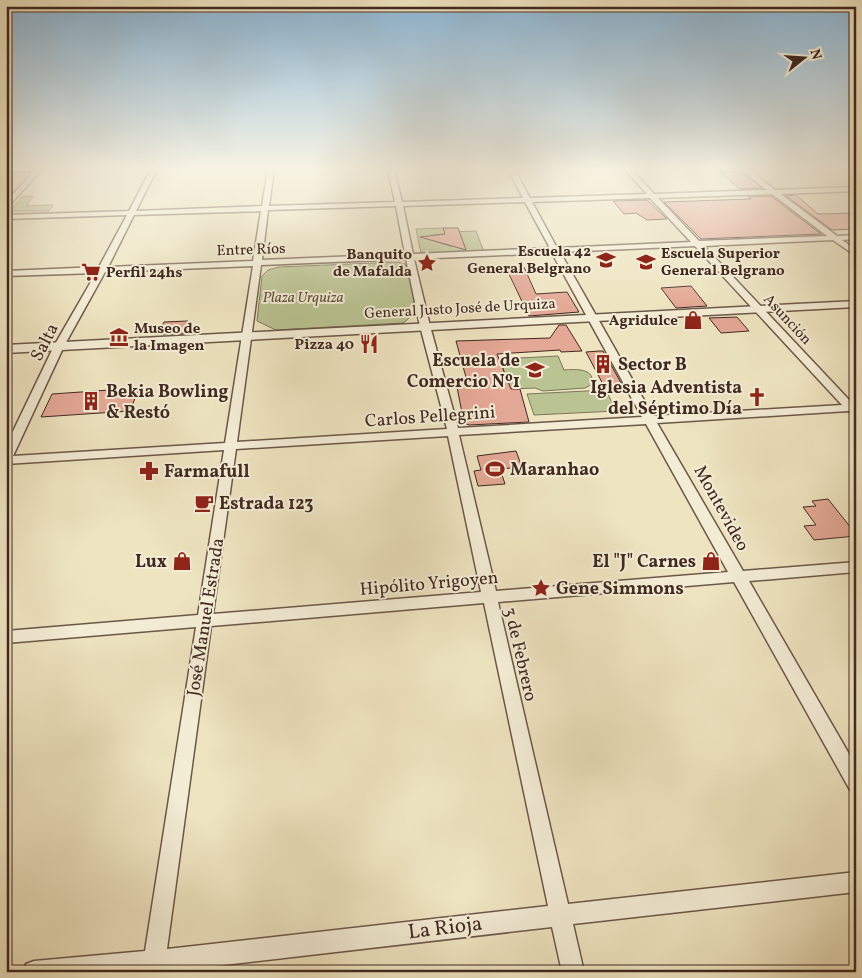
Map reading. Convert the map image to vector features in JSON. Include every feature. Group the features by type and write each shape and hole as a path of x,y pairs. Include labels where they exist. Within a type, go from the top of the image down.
{"street":[{"path":"6,217 80,215"},
{"name":"Salta","path":"6,460 59,346 102,270 130,215"},
{"name":"José Manuel Estrada","path":"154,966 263,215"},
{"name":"3 de Febrero","path":"401,215 425,326 453,432 573,972"},
{"name":"Montevideo","path":"536,215 591,317 856,784"},
{"name":"Asunción","path":"671,215 854,409"},
{"path":"805,215 856,254"},
{"name":"Entre Ríos","path":"6,274 856,238"},
{"name":"General Justo José de Urquiza","path":"6,349 856,304"},
{"name":"Carlos Pellegrini","path":"6,460 854,409"},
{"name":"Hipólito Yrigoyen","path":"6,637 204,622 737,575 856,567"},
{"name":"La Rioja","path":"34,972 154,966 561,913 856,882"}],"green space":[{"path":"443,228 448,232 476,231 484,252 421,253 416,229","holes":["444,234 462,240 464,245 450,246 435,241 433,235"]},
{"name":"Plaza Urquiza","path":"398,262 405,264 408,268 414,299 412,313 403,323 276,330 257,321 262,276 268,270 279,267"},
{"path":"558,356 564,370 579,370 591,375 591,385 585,388 543,391 535,388 510,389 500,359"},
{"path":"606,390 616,411 534,415 527,394"}],"building":[{"path":"639,215 662,215 667,219 647,220"},
{"path":"677,215 796,215 821,234 701,239"},
{"path":"811,215 856,215 856,229 832,230"},
{"path":"443,228 458,228 466,250 420,237 445,234"},
{"path":"524,267 536,294 567,292 579,312 529,316 506,268"},
{"path":"691,286 707,306 676,308 661,288"},
{"path":"737,317 749,331 721,333 709,318"},
{"path":"188,321 183,334 158,334 164,322"},
{"path":"559,325 566,325 582,351 561,352 560,350 497,354 511,389 520,389 529,422 469,425 464,423 456,382 467,381 456,341 550,338"},
{"name":"Sector B","path":"603,351 624,388 606,390 586,352"},
{"name":"Bekia Bowling & Restó","path":"139,388 130,411 41,417 52,394"},
{"name":"Maranhao","path":"516,451 522,467 500,469 505,484 478,486 474,471 481,470 477,456"},
{"path":"828,499 856,536 814,540 804,526 816,525 803,507 816,506 812,501"}],"place":[{"name":"Escuela 42 General Belgrano","path":"606,260"},
{"name":"Escuela Superior General Belgrano","path":"646,262"},
{"name":"Banquito de Mafalda","path":"427,263"},
{"name":"Perfil 24hs","path":"91,272"},
{"name":"Agridulce","path":"693,320"},
{"name":"Museo de la Imagen","path":"119,337"},
{"name":"Pizza 40","path":"369,344"},
{"name":"Sector B","path":"603,364"},
{"name":"Escuela de Comercio Nº1","path":"535,370"},
{"name":"Iglesia Adventista del Séptimo Día","path":"757,397"},
{"name":"Bekia Bowling & Restó","path":"91,401"},
{"name":"Maranhao","path":"495,469"},
{"name":"Farmafull","path":"149,471"},
{"name":"Estrada 123","path":"204,503"},
{"name":"Lux","path":"182,561"},
{"name":"El \"J\" Carnes","path":"711,561"},
{"name":"Gene Simmons","path":"541,588"}]}
